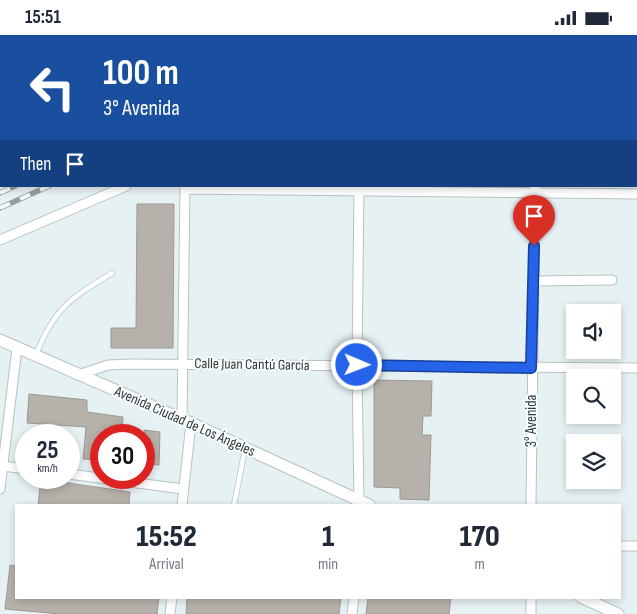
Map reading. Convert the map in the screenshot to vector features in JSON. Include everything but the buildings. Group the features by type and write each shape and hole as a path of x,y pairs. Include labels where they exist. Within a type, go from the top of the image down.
{"street":[{"path":"0,240 124,187"},
{"path":"182,504 186,421 184,363 186,187 535,190 637,193"},
{"path":"359,189 357,365 362,503"},
{"name":"3° Avenida","path":"530,504 535,190"},
{"path":"533,281 612,280"},
{"name":"Avenida Ciudad de Los Ángeles","path":"0,339 245,447 362,503"},
{"path":"0,489 17,348"},
{"name":"Calle Juan Cantú García","path":"78,375 108,365 184,363 637,368"},
{"path":"3,466 15,468"},
{"path":"80,476 183,489"},
{"path":"621,546 637,546"},
{"path":"170,614 172,599"},
{"path":"352,614 354,599"},
{"path":"530,614 531,599"},
{"path":"589,599 602,602 618,614"}],"lane":[{"path":"35,356 50,322 62,308 112,273"},
{"path":"234,504 245,447"}],"railway":[{"path":"0,193 13,187"},
{"path":"0,208 47,187"}],"route":[{"path":"357,365 531,368 534,246"}]}
